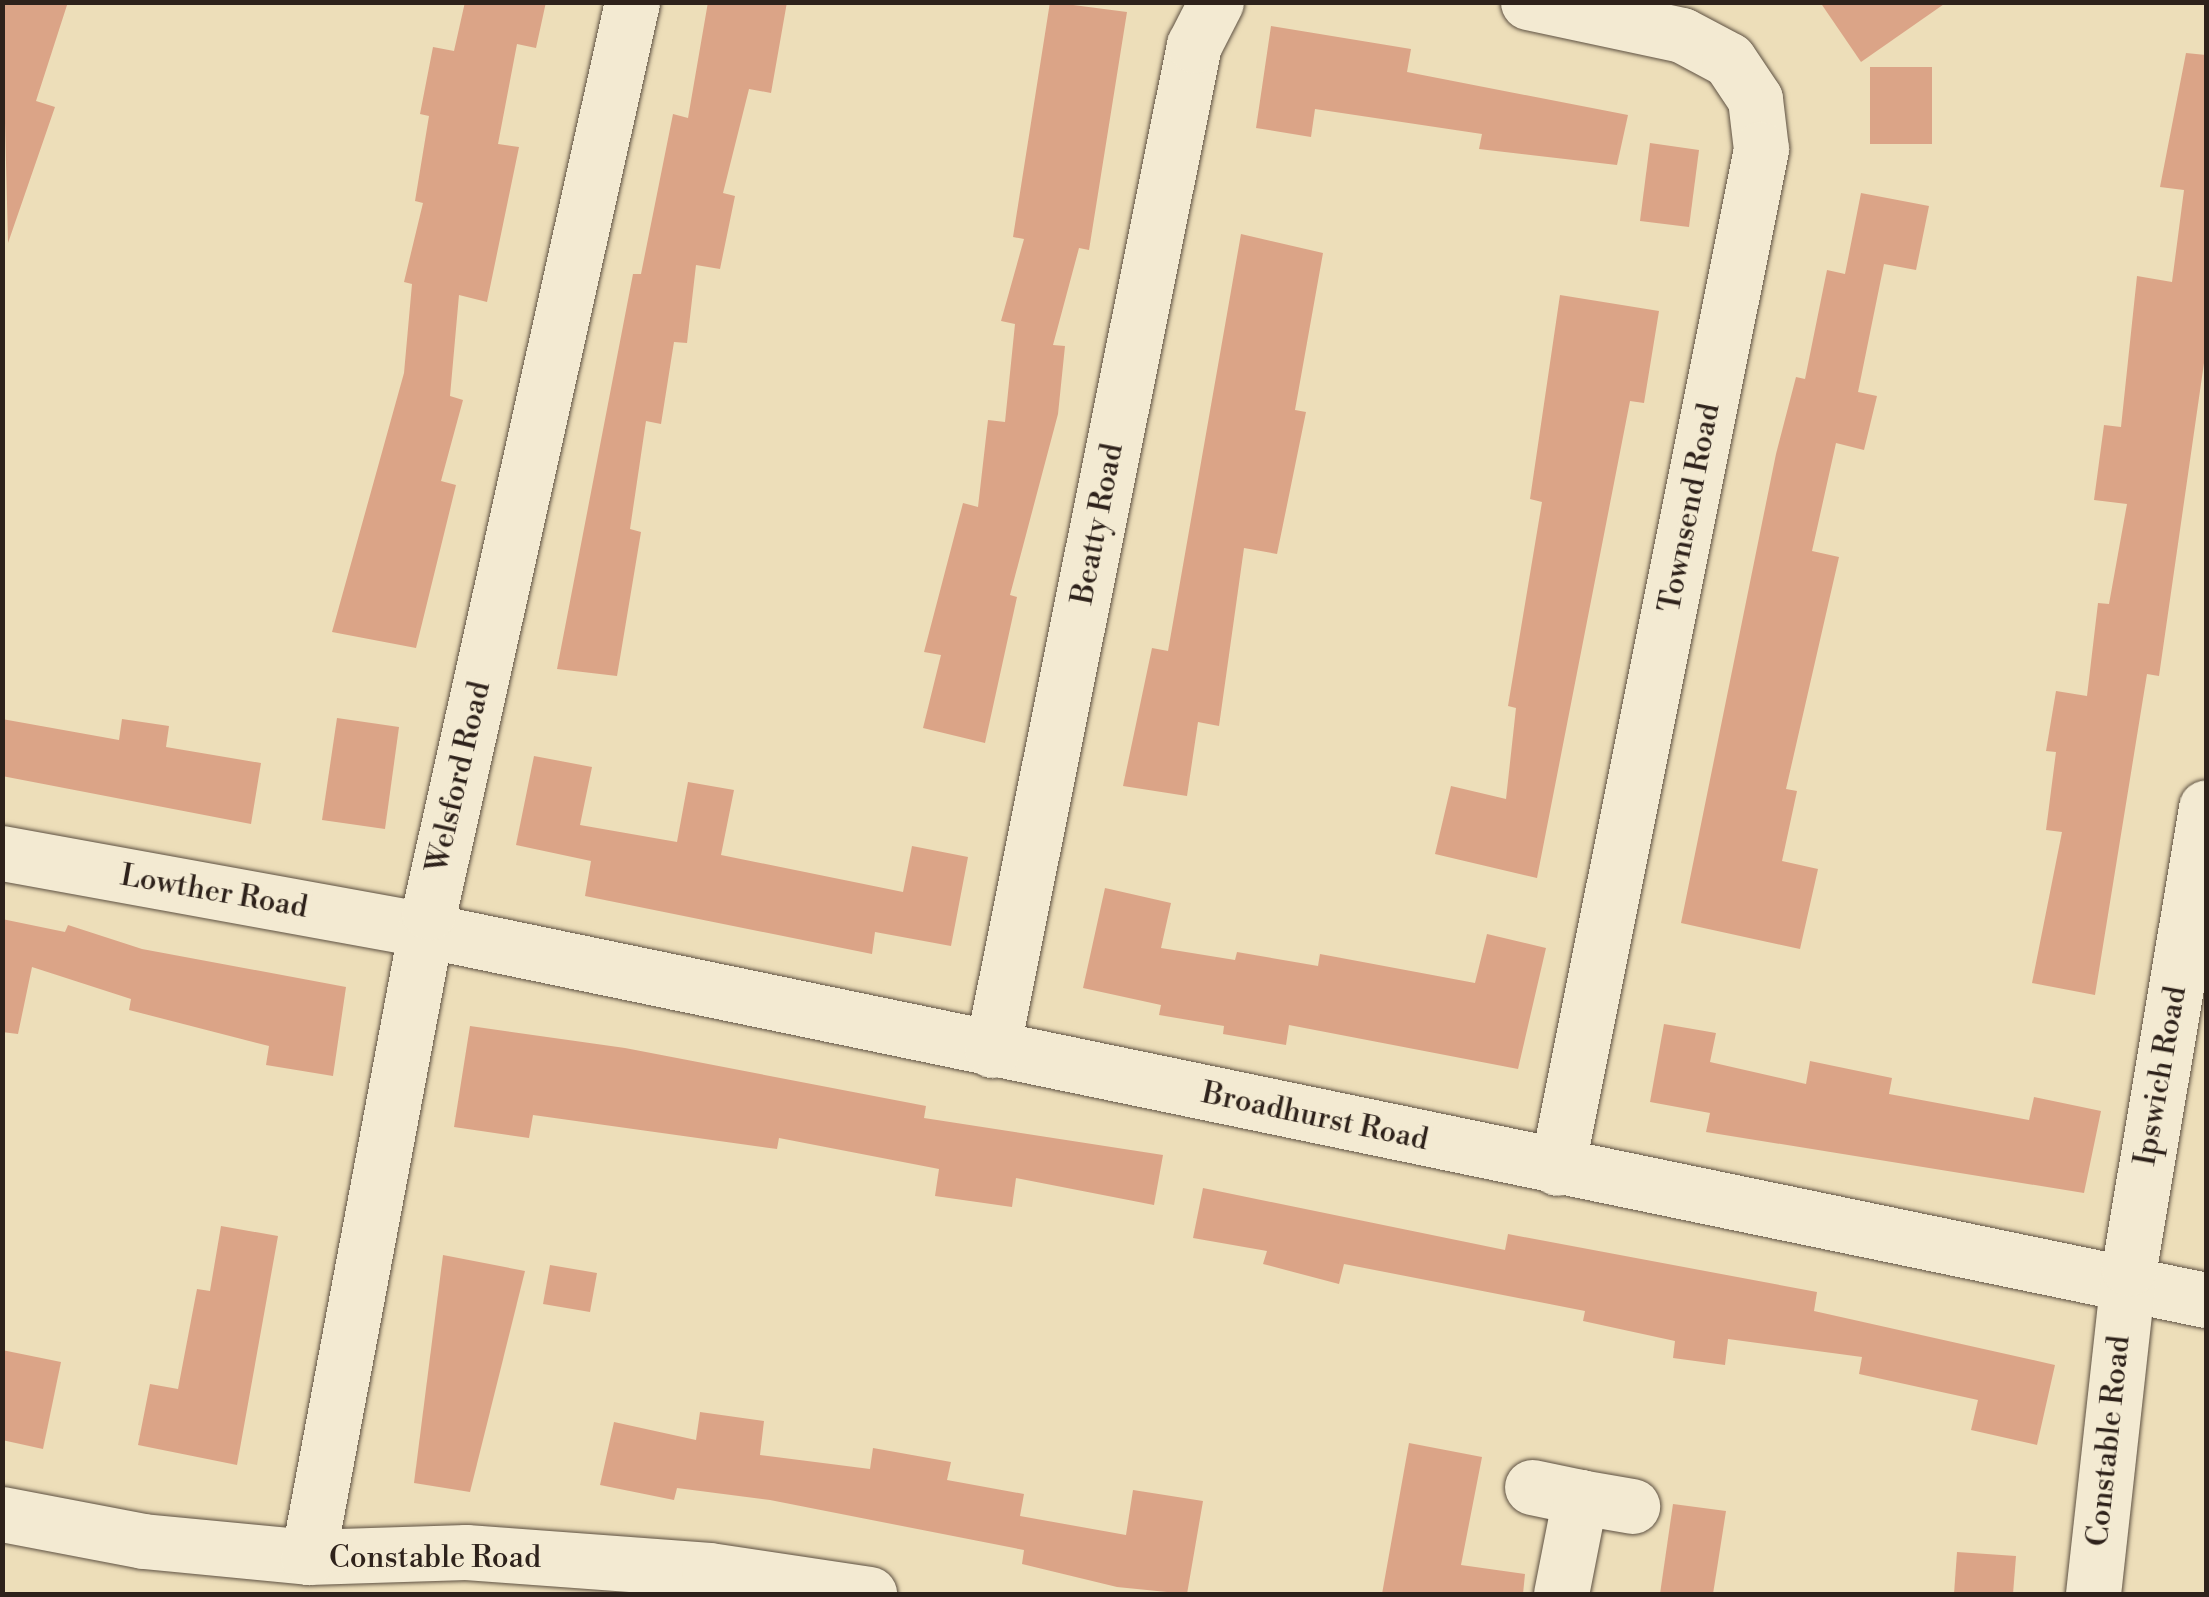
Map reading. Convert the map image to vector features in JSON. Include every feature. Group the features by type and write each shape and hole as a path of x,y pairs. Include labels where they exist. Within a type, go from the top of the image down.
{"street":[{"name":"Welsford Road","path":"308,1557 425,930 632,2"},
{"name":"Beatty Road","path":"992,1050 1194,45 1216,2"},
{"name":"Townsend Road","path":"1528,2 1682,35 1730,60 1754,99 1762,149 1557,1168"},
{"name":"Ipswich Road","path":"2127,1287 2206,807"},
{"name":"Lowther Road","path":"2,853 425,930"},
{"name":"Broadhurst Road","path":"425,930 2127,1287 2206,1300"},
{"name":"Constable Road","path":"2092,1594 2127,1287"},
{"path":"1561,1594 1556,1492 1632,1506"},
{"name":"Constable Road","path":"2,1514 143,1541 308,1557 466,1552 709,1570 869,1594"}],"building":[{"path":"2,2 68,2 36,101 55,107 8,243"},
{"path":"465,2 546,2 536,48 517,44 498,144 519,147 487,302 459,295 450,396 463,400 441,481 456,485 416,648 332,632 404,373 412,284 404,282 423,203 415,201 429,116 420,114 433,47 454,51"},
{"path":"708,2 787,2 771,93 749,89 723,193 735,196 720,269 696,265 687,343 674,342 661,424 646,421 630,529 641,532 617,676 557,669 633,274 641,274 673,114 688,118"},
{"path":"1050,2 1127,12 1089,250 1079,248 1053,345 1065,346 1058,414 1010,595 1017,597 985,743 923,728 941,655 924,652 963,503 978,507 988,420 1005,422 1015,324 1001,321 1024,239 1013,237"},
{"path":"1820,2 1947,2 1861,62"},
{"path":"1271,26 1411,49 1407,72 1628,115 1617,165 1479,149 1482,134 1315,109 1311,137 1256,128"},
{"path":"2186,53 2206,55 2204,363 2159,676 2147,674 2095,995 2032,983 2062,832 2046,830 2056,752 2046,751 2056,691 2087,696 2098,603 2109,604 2127,504 2094,500 2104,425 2121,427 2137,276 2172,282 2184,190 2160,187"},
{"path":"1870,67 1932,67 1932,144 1870,144"},
{"path":"1650,143 1699,150 1689,227 1640,221"},
{"path":"1861,193 1929,206 1916,270 1884,264 1858,392 1877,396 1864,450 1836,443 1812,551 1839,557 1786,789 1797,791 1782,861 1818,869 1800,949 1681,923 1776,454 1796,377 1805,379 1827,270 1845,274"},
{"path":"1241,234 1323,253 1295,410 1306,412 1277,554 1244,548 1219,726 1198,722 1187,796 1123,786 1152,648 1168,651"},
{"path":"1560,295 1659,311 1644,403 1630,401 1537,878 1435,854 1451,786 1506,799 1516,708 1508,706 1542,502 1530,499"},
{"path":"337,718 399,727 385,829 322,820"},
{"path":"2,719 119,740 122,719 169,726 166,747 261,763 251,824 2,776"},
{"path":"534,756 592,767 580,825 677,842 688,782 734,790 721,855 903,892 912,846 968,857 951,946 875,932 872,954 585,896 591,861 516,845"},
{"path":"1105,888 1171,903 1161,948 1235,960 1237,952 1318,966 1320,954 1475,983 1487,934 1546,948 1518,1069 1289,1025 1286,1045 1223,1034 1224,1026 1159,1015 1161,1005 1083,988"},
{"path":"2,919 65,932 68,925 142,949 346,987 333,1076 266,1065 269,1046 129,1010 131,999 32,967 18,1034 2,1032"},
{"path":"1664,1024 1716,1033 1710,1062 1806,1084 1810,1061 1892,1078 1889,1094 2029,1120 2034,1097 2101,1111 2084,1193 1706,1132 1710,1113 1650,1102"},
{"path":"470,1026 625,1048 926,1106 924,1118 1163,1155 1154,1205 1016,1178 1012,1207 935,1196 939,1169 779,1138 777,1149 533,1115 529,1138 454,1127"},
{"path":"1203,1188 1505,1250 1508,1234 1817,1292 1814,1311 2055,1365 2037,1445 1971,1430 1978,1400 1859,1374 1862,1357 1728,1339 1725,1365 1673,1358 1675,1341 1583,1321 1585,1311 1344,1264 1339,1284 1263,1264 1267,1251 1193,1238"},
{"path":"221,1226 278,1236 237,1465 138,1445 150,1384 178,1389 197,1289 210,1291"},
{"path":"443,1255 525,1271 470,1492 414,1483"},
{"path":"550,1265 597,1273 590,1312 543,1304"},
{"path":"2,1350 61,1362 43,1449 2,1440"},
{"path":"700,1412 764,1421 760,1455 870,1469 873,1448 951,1462 947,1480 1024,1494 1020,1516 1126,1535 1133,1490 1203,1501 1187,1594 1117,1587 1022,1564 1024,1550 770,1500 677,1488 674,1500 600,1485 614,1422 696,1440"},
{"path":"1409,1443 1482,1457 1461,1565 1525,1574 1523,1594 1382,1594"},
{"path":"1673,1504 1726,1511 1713,1594 1660,1594"},
{"path":"1957,1552 2016,1556 2013,1594 1954,1594"}]}
